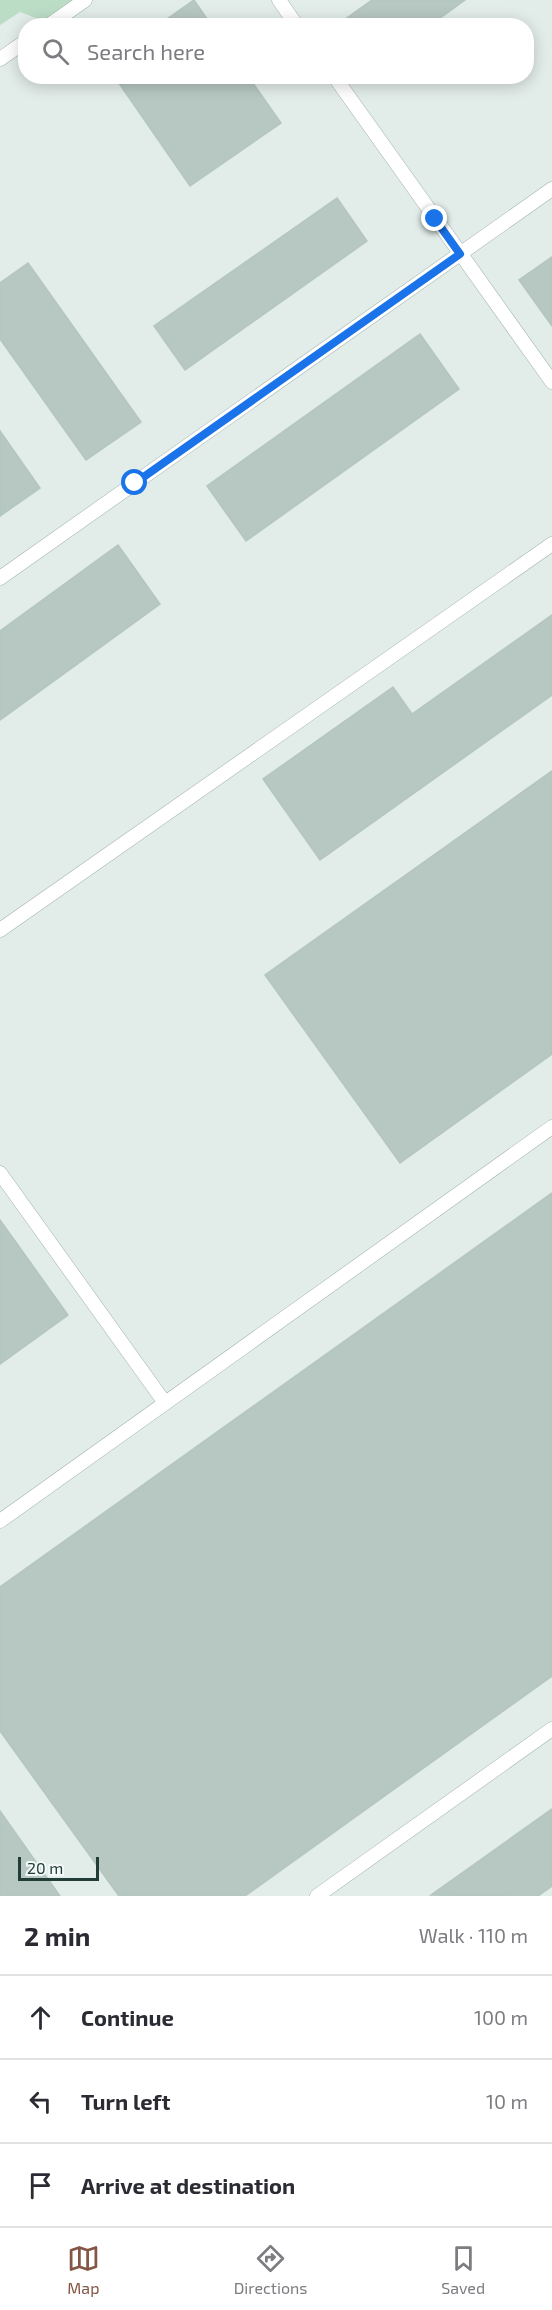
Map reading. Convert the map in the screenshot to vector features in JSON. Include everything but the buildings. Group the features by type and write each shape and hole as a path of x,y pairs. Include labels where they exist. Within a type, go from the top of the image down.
{"lane":[{"path":"59,18 85,0"},
{"path":"279,0 291,18"},
{"path":"0,59 18,47"},
{"path":"340,84 552,382"},
{"path":"0,578 552,189"},
{"path":"0,930 552,544"},
{"path":"0,1521 552,1127"},
{"path":"0,1173 165,1403"},
{"path":"323,1894 552,1729"}],"green space":[{"path":"0,0 74,0 48,18 36,18 20,12 0,25"}],"route":[{"path":"135,483 460,254 435,219"}]}
